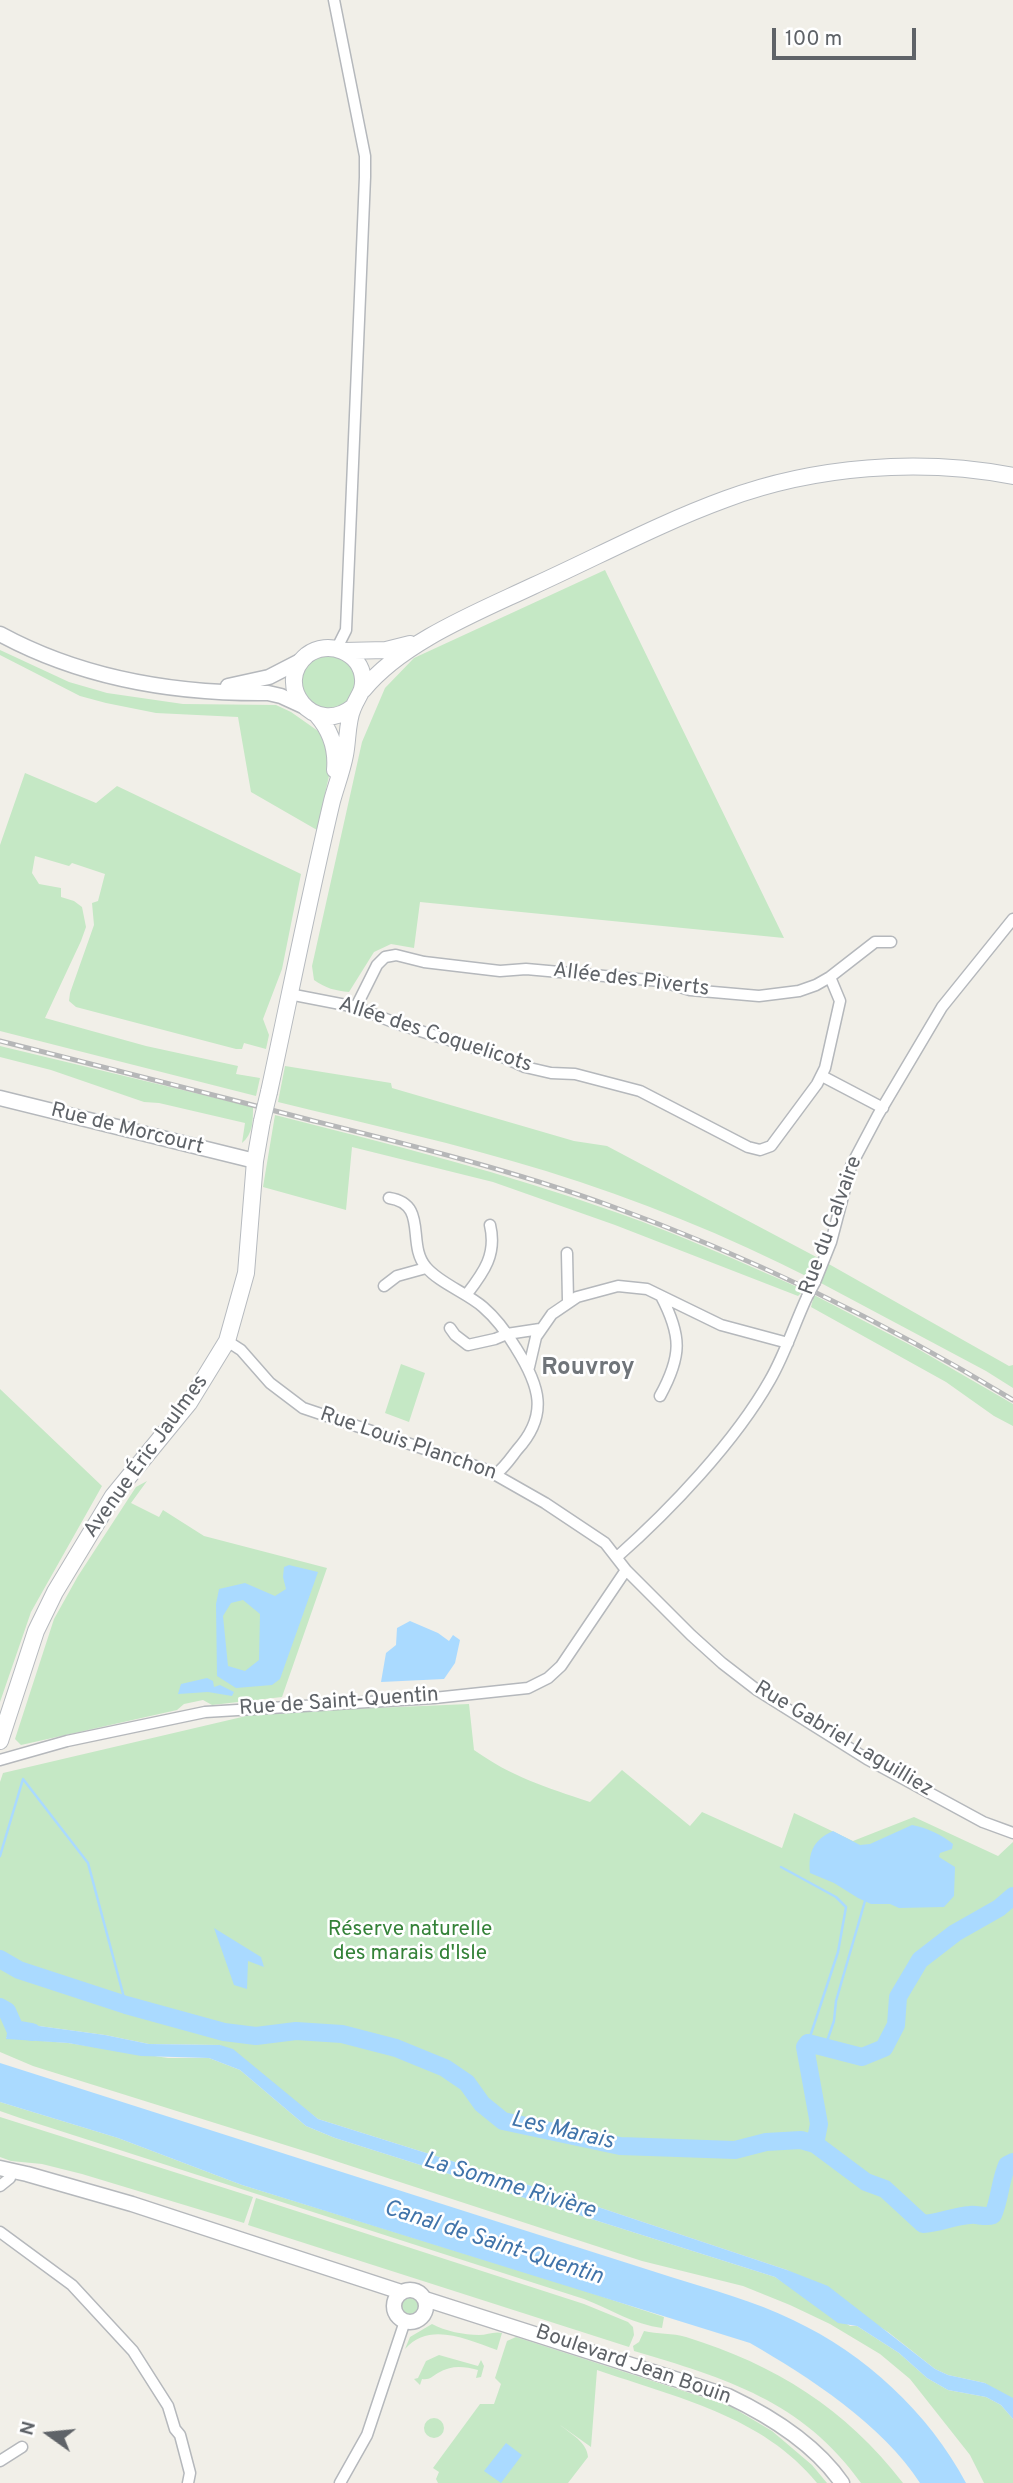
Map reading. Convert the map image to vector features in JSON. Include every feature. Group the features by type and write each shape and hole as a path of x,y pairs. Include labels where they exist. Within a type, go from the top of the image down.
{"main road":[{"path":"333,799 345,756 353,707 379,671 429,638 503,600 684,515 766,486 847,471 903,468 964,469 1013,476"},
{"path":"333,799 336,757 328,728 297,695 294,681 302,660 314,651 386,650 429,638"},
{"path":"340,650 360,667 363,690"},
{"path":"311,711 336,716 353,707"},
{"name":"Avenue Éric Jaulmes","path":"0,1741 36,1630 55,1592 113,1496 189,1403 227,1341 246,1273 255,1161 262,1121 333,799"}],"street":[{"path":"334,0 365,156 346,630 340,650"},
{"path":"0,634 81,669 127,681 180,689 268,693 281,696 311,711"},
{"path":"180,689 243,684 276,675 302,660"},
{"name":"Rue du Calvaire","path":"617,1557 699,1474 728,1441 761,1396 788,1343 831,1242 851,1166 942,1007 1013,919"},
{"name":"Allée des Piverts","path":"356,1007 377,965 391,955 424,962 500,971 526,969 660,981 690,990 759,996 799,991 816,985 874,942 891,943"},
{"path":"830,977 840,1001 822,1076 883,1108"},
{"name":"Allée des Coquelicots","path":"289,994 356,1007 398,1024 495,1054 518,1065 551,1073 575,1074 640,1091 754,1150 771,1146 822,1076"},
{"name":"Rue de Morcourt","path":"0,1098 255,1161"},
{"path":"389,1198 405,1203 412,1213 417,1245 426,1268 467,1294 493,1316 529,1367 536,1396 536,1422 529,1437 496,1474"},
{"path":"467,1294 490,1258 493,1245 490,1225"},
{"path":"567,1253 568,1301"},
{"path":"384,1286 397,1276 426,1268"},
{"path":"529,1367 540,1329 552,1314 568,1301 587,1293 618,1286 640,1287 721,1325 788,1343"},
{"path":"660,1396 675,1367 678,1344 672,1317 661,1296"},
{"path":"450,1328 468,1345 507,1334 540,1329"},
{"name":"Rue Louis Planchon","path":"227,1341 242,1350 270,1383 303,1408 496,1474 605,1543 626,1570"},
{"name":"Rue de Saint-Quentin","path":"0,1760 68,1741 205,1712 434,1698 528,1688 548,1678 561,1666 626,1570"},
{"name":"Rue Gabriel Laguilliez","path":"626,1570 722,1663 768,1697 867,1759 983,1822 1013,1833"},
{"path":"2,2177 27,2174 132,2204 334,2268 398,2297"},
{"path":"0,2232 72,2284 133,2351 168,2406 180,2435 190,2473 188,2483"},
{"path":"407,2290 417,2291 424,2306 418,2320 405,2322 397,2316 398,2297 407,2290"},
{"name":"Boulevard Jean Bouin","path":"424,2306 481,2316 690,2383 744,2404 796,2436 842,2483"},
{"path":"340,2483 367,2435 405,2322"},
{"path":"0,2461 22,2447"}],"green space":[{"path":"605,570 784,938 420,902 414,948 391,944 374,952 349,992 331,989 314,980 312,966 362,742 385,688 414,658"},
{"path":"0,650 69,682 107,693 183,704 276,705 291,712 318,731 328,748 329,776 317,830 251,792 238,717 156,713 80,696 0,655"},
{"path":"323,654 341,659 354,672 353,697 334,712 321,711 299,688 306,663"},
{"path":"25,773 96,803 117,786 301,874 282,969 263,1019 269,1035 266,1049 244,1043 242,1049 236,1049 76,1007 69,1001 94,925 92,903 98,901 105,874 72,863 69,866 35,856 32,873 39,884 61,888 61,897 82,907 86,927 45,1018 146,1046 238,1066 236,1074 260,1078 256,1096 0,1031 0,845"},
{"path":"0,1046 253,1107 250,1131 242,1143 245,1123 144,1102 51,1070 0,1057"},
{"path":"285,1066 391,1083 392,1088 574,1141 607,1146 822,1260 812,1279 682,1219 580,1182 480,1152 278,1102"},
{"path":"275,1115 448,1160 576,1198 665,1231 804,1290 798,1296 615,1225 493,1182 352,1147 346,1210 263,1187"},
{"path":"827,1263 1009,1366 1013,1365 1013,1388 819,1282"},
{"path":"814,1295 918,1349 1013,1404 1013,1426 946,1382 811,1307"},
{"path":"401,1364 425,1373 409,1422 385,1413"},
{"path":"0,1389 102,1486 31,1612 0,1702"},
{"path":"147,1481 131,1503 159,1517 163,1510 204,1536 327,1568 282,1697 212,1705 203,1700 184,1704 177,1710 21,1745 15,1739 54,1619 78,1576 136,1487"},
{"name":"Réserve naturelle des marais d'Isle","path":"469,1704 474,1750 516,1774 590,1802 622,1770 690,1826 702,1812 782,1848 794,1813 853,1841 914,1817 998,1856 1013,1842 1013,2405 985,2383 948,2375 935,2369 888,2332 787,2270 318,2119 220,2045 149,2044 17,2023 6,2038 68,2043 168,2058 209,2058 240,2070 306,2126 335,2138 775,2277 850,2326 857,2326 899,2353 927,2378 948,2390 986,2397 1001,2405 1013,2419 1013,2483 984,2483 970,2455 910,2379 880,2354 830,2324 790,2305 743,2286 642,2261 33,2066 0,2052 0,1782 3,1773 259,1713"},
{"path":"0,2102 118,2138 242,2185 664,2317 662,2328 632,2320 584,2299 20,2118 0,2111"},
{"path":"0,2117 253,2197 244,2223 82,2174 0,2157"},
{"path":"256,2198 584,2304 628,2322 633,2327 634,2335 629,2347 248,2225"},
{"path":"406,2295 414,2295 420,2305 414,2315 406,2315 400,2309 400,2301"},
{"path":"432,2324 467,2334 502,2333 497,2350 461,2338 437,2334 415,2341 405,2349 410,2337"},
{"path":"644,2331 686,2337 719,2348 779,2376 833,2411 881,2456 903,2483 861,2483 838,2455 788,2412 731,2383 634,2351 633,2346 639,2342"},
{"path":"516,2337 730,2406 772,2431 812,2465 827,2483 817,2483 795,2460 744,2425 687,2400 597,2370 591,2447 560,2425 582,2443 588,2457 568,2483 438,2483 436,2479 439,2472 433,2468 480,2404 494,2404 501,2384 495,2378 507,2341"},
{"path":"439,2355 478,2366 481,2360 484,2366 481,2377 476,2378 478,2370 452,2367 429,2379 422,2379 420,2385 414,2379 418,2378 426,2361"},
{"path":"434,2418 441,2421 444,2428 441,2435 434,2438 427,2435 424,2428 427,2421"}],"water":[{"path":"289,1565 318,1572 280,1679 272,1685 236,1688 217,1676 216,1604 219,1589 245,1583 275,1596 286,1589 284,1567","holes":["243,1600 260,1614 259,1660 245,1671 228,1666 223,1616 231,1603"]},
{"path":"410,1621 449,1641 453,1635 460,1640 455,1663 444,1679 381,1682 386,1653 396,1645 397,1628"},
{"path":"207,1678 213,1681 214,1687 220,1685 234,1692 232,1696 208,1692 178,1694 181,1684"},
{"path":"912,1825 934,1832 953,1844 952,1849 940,1853 939,1857 955,1867 954,1896 944,1907 899,1908 890,1904 871,1904 810,1873 813,1848 833,1831 860,1845 870,1844"},
{"path":"214,1928 261,1957 264,1967 248,1961 247,1989 234,1985"},
{"path":"17,2023 149,2044 220,2045 233,2049 318,2119 595,2206 828,2286 935,2369 948,2375 985,2383 1013,2398 1013,2419 1001,2405 986,2397 948,2390 927,2378 899,2353 857,2326 838,2323 775,2277 335,2138 306,2126 240,2070 209,2058 141,2056 68,2043 6,2039 8,2027"},
{"name":"Canal de Saint-Quentin","path":"0,2063 733,2296 778,2313 845,2350 892,2388 933,2432 966,2483 920,2483 886,2441 866,2422 820,2387 750,2343 242,2185 118,2138 0,2102"},
{"path":"506,2443 522,2455 501,2483 484,2471"}],"waterway":[{"path":"0,1856 23,1779 88,1863 126,2005"},
{"name":"Les Marais","path":"781,1867 836,1897 846,1907 838,1952 808,2043"},
{"path":"815,2144 819,2124 805,2047 808,2043 862,2057 884,2048 896,2025 898,1997 920,1960 955,1933 999,1908 1013,1896"},
{"name":"Les Marais","path":"825,2047 865,1901"},
{"name":"Les Marais","path":"0,1959 19,1970 126,2005 224,2032 256,2036 296,2031 342,2034 396,2048 445,2068 467,2083 482,2104 503,2121 620,2146 735,2150 766,2142 801,2140 815,2144 866,2182 885,2189 923,2224 964,2216 993,2215 1007,2165 1013,2162"},
{"name":"La Somme Rivière","path":"0,2007 7,2011 15,2029 32,2032"}],"railway":[{"path":"0,1041 460,1159 535,1180 608,1205 713,1246 815,1292 916,1344 1013,1400"}],"district":[{"name":"Rouvroy","path":"588,1369"}]}
